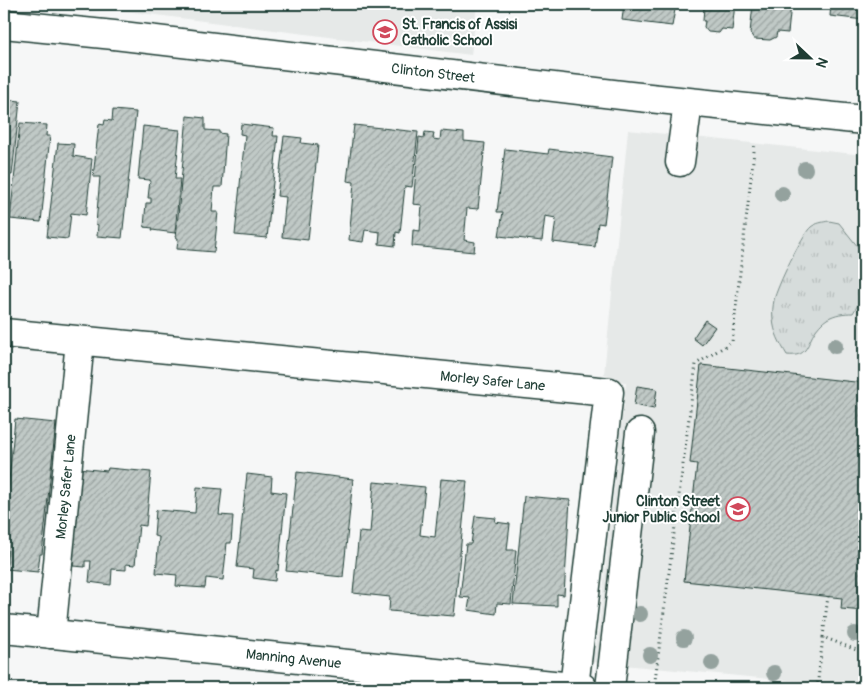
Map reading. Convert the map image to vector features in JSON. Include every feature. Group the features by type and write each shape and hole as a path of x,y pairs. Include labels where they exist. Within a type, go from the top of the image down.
{"street":[{"name":"Clinton Street","path":"4,24 688,103 864,120"},
{"path":"680,162 688,103"},
{"name":"Morley Safer Lane","path":"4,333 610,392 578,688"},
{"name":"Morley Safer Lane","path":"51,634 80,341"},
{"path":"610,688 640,433"},
{"name":"Manning Avenue","path":"4,629 578,688"}],"path":[{"path":"654,688 696,364 732,342 759,110"},
{"path":"817,688 828,596"},
{"path":"823,636 864,653"}],"shaded area":[{"name":"St. Francis of Assisi Catholic School","path":"70,4 477,4 471,55"},
{"name":"Clinton Street Junior Public School","path":"628,130 864,155 864,688 592,662 598,635 626,383 604,374"}],"green space":[{"path":"829,221 839,223 864,253 864,295 853,313 836,315 823,322 815,331 802,353 787,355 775,329 774,300 790,261 807,232 815,225"}],"building":[{"path":"624,4 676,4 672,26 622,20"},
{"path":"699,4 735,4 732,30 722,29 719,33 708,32 704,27 705,21 703,21 704,7 699,6"},
{"path":"753,4 791,4 788,33 777,32 776,37 770,40 754,39 750,33"},
{"path":"831,4 864,4 864,20 830,16"},
{"path":"4,99 20,101 12,175 5,174 4,189"},
{"path":"113,110 136,112 122,238 97,236 98,225 96,224 100,177 93,177 99,124 104,125 105,120 112,121"},
{"path":"187,116 205,118 205,130 219,131 219,133 226,134 222,187 214,187 212,212 218,212 214,252 177,249 178,238 176,238"},
{"path":"20,123 47,125 46,136 50,136 41,222 10,219"},
{"path":"241,124 274,128 273,136 278,136 267,238 235,235 245,135 240,134"},
{"path":"354,125 418,132 412,187 405,186 400,233 396,232 395,246 379,244 380,232 365,230 363,242 349,240 354,182 347,181"},
{"path":"143,126 180,130 175,179 180,179 175,233 144,227 146,203 151,203 151,198 148,198 150,180 138,179"},
{"path":"441,131 464,133 464,141 485,143 478,209 467,208 464,240 475,242 474,252 412,246 413,230 420,231 422,205 413,204 419,137 424,138 425,132 434,133 433,139 440,140"},
{"path":"284,136 302,138 301,143 318,145 308,240 282,237 286,197 277,196"},
{"path":"58,143 74,144 73,156 92,159 86,215 71,213 68,239 47,237"},
{"path":"505,149 548,154 549,149 612,157 604,224 598,223 595,247 553,242 556,218 545,216 542,241 499,236 503,212 497,212"},
{"path":"705,320 715,327 702,345 693,338"},
{"path":"701,365 864,383 864,611 841,609 842,598 684,581 697,464 690,463"},
{"path":"637,386 657,389 654,409 634,405"},
{"path":"15,419 56,423 42,554 40,554 38,572 6,569 8,550 4,549 4,531"},
{"path":"78,468 107,471 108,468 151,472 146,526 139,525 135,565 126,564 126,570 112,569 111,585 89,582 91,561 85,561 85,567 73,566 73,559 68,559"},
{"path":"297,472 353,479 343,577 286,571"},
{"path":"247,474 272,477 271,491 286,493 278,571 276,570 275,581 253,578 254,569 237,567"},
{"path":"441,479 467,481 454,616 389,611 390,597 353,593 359,532 370,533 374,482 425,487 420,535 435,537"},
{"path":"197,487 222,489 219,515 233,516 231,543 227,543 223,580 206,578 205,588 176,586 177,575 156,573 159,537 154,536 156,510 195,513"},
{"path":"524,496 570,500 564,595 557,594 557,606 513,604"},
{"path":"475,516 496,518 495,522 510,524 507,550 516,550 511,604 497,603 496,614 468,610 470,598 460,597 466,544 471,544"}],"place":[{"name":"St. Francis of Assisi Catholic School","path":"385,32"},
{"name":"Clinton Street Junior Public School","path":"738,509"}]}
